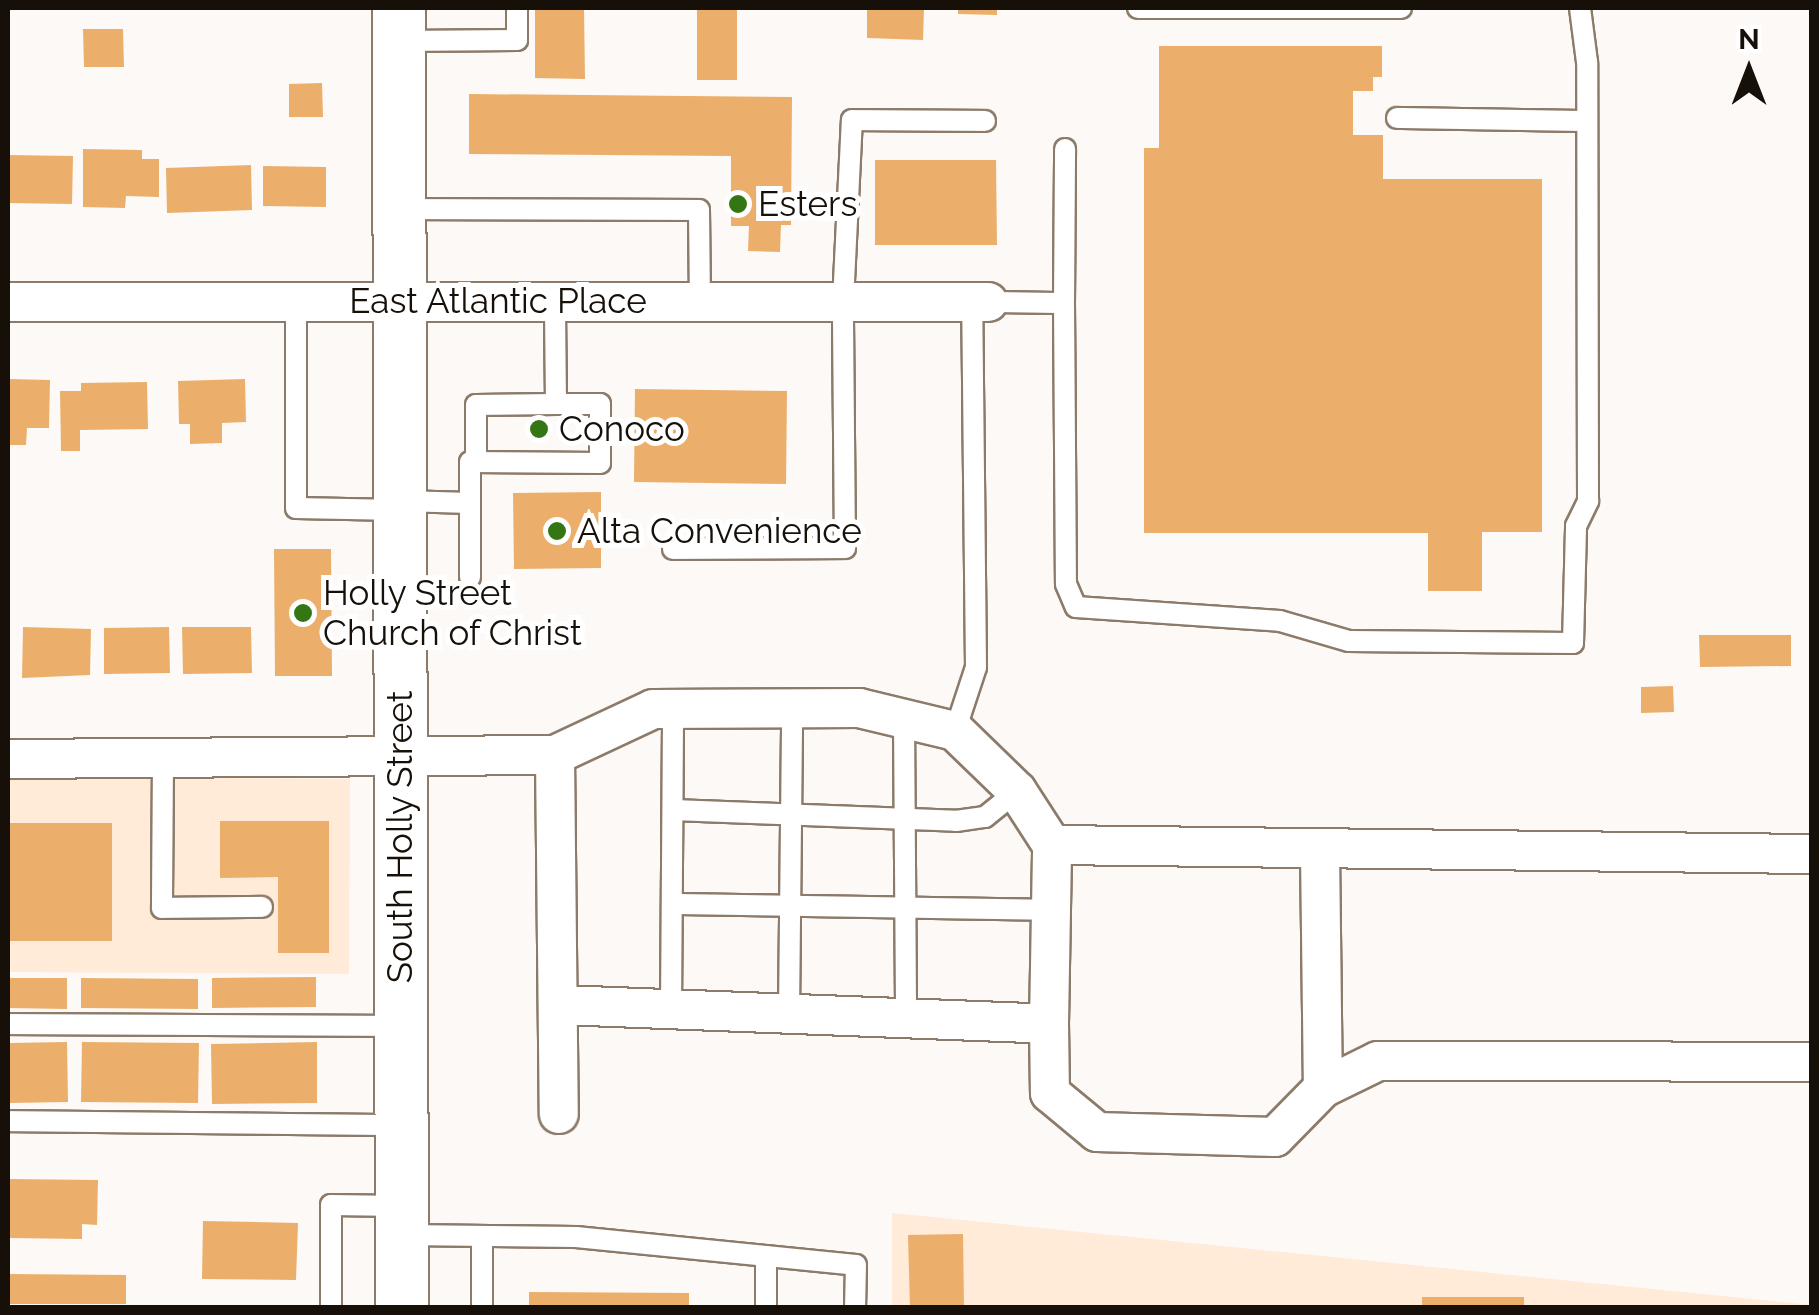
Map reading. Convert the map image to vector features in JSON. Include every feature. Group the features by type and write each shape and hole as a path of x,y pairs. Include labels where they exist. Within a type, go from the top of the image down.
{"main road":[{"name":"South Holly Street","path":"399,24 402,1308"}],"street":[{"name":"East Atlantic Place","path":"8,302 980,302"},
{"path":"8,759 554,755 653,710 860,708 955,731 1018,792 1052,845 1050,1094 1097,1132 1274,1137 1323,1088 1378,1061 1812,1062"},
{"path":"554,755 560,1114"},
{"path":"1052,845 1812,854"},
{"path":"1320,850 1323,1088"},
{"path":"561,1004 1049,1024"}],"lane":[{"path":"399,24 517,40 517,8"},
{"path":"1138,8 1400,8"},
{"path":"1065,149 1066,584 1076,607 1280,620 1349,641 1573,643 1576,526 1588,501 1587,121 1580,8"},
{"path":"1397,118 1587,121"},
{"path":"672,549 844,548 842,302 852,120 985,121"},
{"path":"397,210 699,210 700,302"},
{"path":"296,301 296,508 470,503"},
{"path":"555,301 556,404"},
{"path":"955,731 976,667 980,302 1064,303"},
{"path":"470,578 470,462 600,463 600,404 476,406 476,462"},
{"path":"790,1014 792,708"},
{"path":"671,1009 674,710"},
{"path":"904,719 906,1018"},
{"path":"163,759 162,908 262,906"},
{"path":"673,810 904,819 985,817 1018,792"},
{"path":"672,904 1050,910"},
{"path":"8,1024 401,1026"},
{"path":"8,1120 402,1126"},
{"path":"331,1308 331,1205 482,1236 576,1237 856,1265 855,1308"},
{"path":"482,1236 482,1308"},
{"path":"766,1256 766,1308"}],"shaded area":[{"path":"8,776 350,779 349,974 8,972"},
{"path":"892,1213 1812,1305 892,1308"}],"building":[{"path":"535,8 584,8 585,79 535,78"},
{"path":"697,8 737,8 737,80 697,80"},
{"path":"867,8 924,8 923,40 867,38"},
{"path":"958,8 997,8 997,15 958,14"},
{"path":"83,29 123,29 124,67 84,67"},
{"path":"1159,46 1382,46 1382,77 1373,77 1373,91 1353,91 1353,135 1383,135 1383,179 1542,179 1542,532 1482,532 1482,591 1428,591 1428,533 1144,533 1144,148 1159,148"},
{"path":"322,83 323,117 289,117 289,84"},
{"path":"469,94 792,97 791,225 781,225 780,252 748,251 749,226 731,226 731,156 469,154"},
{"path":"83,149 142,150 142,159 159,159 159,197 126,196 125,208 83,207"},
{"path":"8,155 73,156 72,204 8,203"},
{"path":"875,160 996,160 997,245 875,245"},
{"path":"251,165 252,210 167,213 166,168"},
{"path":"263,166 326,167 326,207 263,206"},
{"path":"8,379 50,380 49,428 27,428 26,445 8,445"},
{"path":"245,379 246,422 222,423 222,443 190,444 190,424 179,424 178,381"},
{"path":"147,382 148,429 80,430 80,451 61,451 60,391 81,391 81,383"},
{"path":"635,389 787,391 786,484 634,482"},
{"name":"Alta Convenience","path":"601,492 601,568 514,569 513,493"},
{"name":"Holly Street Church of Christ","path":"274,549 331,549 332,676 275,676"},
{"path":"23,627 91,629 90,675 22,678"},
{"path":"169,627 170,673 104,674 104,628"},
{"path":"182,627 251,627 252,673 183,674"},
{"path":"1699,635 1791,635 1791,666 1700,667"},
{"path":"1673,686 1674,712 1641,713 1641,687"},
{"path":"220,821 329,821 329,953 278,953 278,877 220,878"},
{"path":"8,823 112,823 112,941 8,941"},
{"path":"316,977 316,1007 212,1008 212,978"},
{"path":"8,978 67,978 67,1009 8,1008"},
{"path":"81,978 198,979 198,1009 81,1008"},
{"path":"67,1042 68,1102 8,1103 8,1043"},
{"path":"82,1042 199,1043 198,1103 81,1102"},
{"path":"317,1042 317,1103 212,1104 211,1044"},
{"path":"8,1179 98,1180 97,1225 82,1224 82,1239 8,1238"},
{"path":"203,1221 298,1223 296,1280 202,1279"},
{"path":"963,1234 964,1308 910,1308 908,1235"},
{"path":"8,1274 126,1275 126,1304 8,1304"},
{"path":"529,1292 689,1293 689,1308 529,1308"},
{"path":"1422,1297 1524,1297 1524,1308 1422,1308"}],"place":[{"name":"Esters","path":"738,204"},
{"name":"Conoco","path":"539,429"},
{"name":"Alta Convenience","path":"557,531"},
{"name":"Holly Street Church of Christ","path":"303,613"}]}
